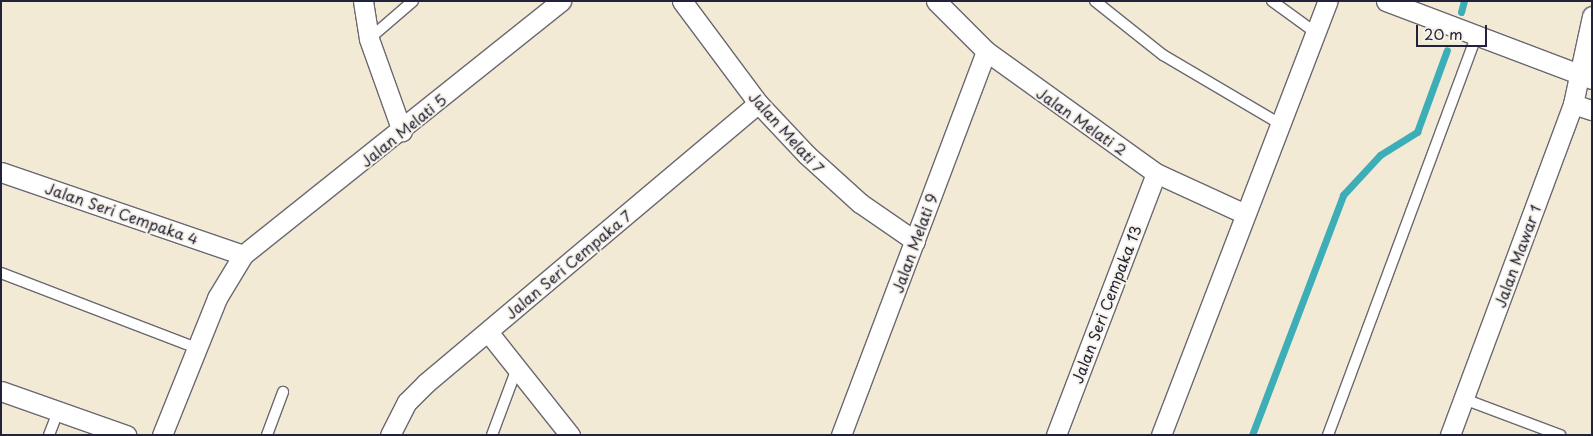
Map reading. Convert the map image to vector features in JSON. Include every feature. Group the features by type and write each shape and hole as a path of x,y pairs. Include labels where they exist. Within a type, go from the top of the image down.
{"street":[{"path":"363,1 369,38 402,131"},
{"name":"Jalan Melati 5","path":"162,435 196,348 227,278 243,255 402,131 561,1"},
{"name":"Jalan Melati 7","path":"682,1 758,102 831,179 914,241"},
{"name":"Jalan Melati 2","path":"936,1 986,51 1156,173 1245,214"},
{"path":"1161,435 1328,1"},
{"path":"1386,1 1586,77"},
{"name":"Jalan Mawar 1","path":"1450,435 1573,104 1586,77 1592,16"},
{"name":"Jalan Melati 9","path":"841,435 986,51"},
{"name":"Jalan Seri Cempaka 7","path":"390,435 407,402 758,102"},
{"path":"1573,104 1592,110"},
{"name":"Jalan Seri Cempaka 4","path":"1,172 243,255"},
{"name":"Jalan Seri Cempaka 13","path":"1056,435 1156,173"},
{"path":"488,332 570,435"},
{"path":"1,391 126,435"}],"lane":[{"path":"369,38 413,1"},
{"path":"1095,1 1163,55 1280,124"},
{"path":"1272,1 1316,33"},
{"path":"1328,435 1476,36"},
{"path":"1,272 196,348"},
{"path":"492,435 517,368"},
{"path":"267,435 282,392"},
{"path":"1464,399 1560,435"},
{"path":"49,435 58,412"}],"waterway":[{"path":"1461,12 1464,1"},
{"path":"1252,435 1343,195 1380,155 1417,132 1447,50"}]}
